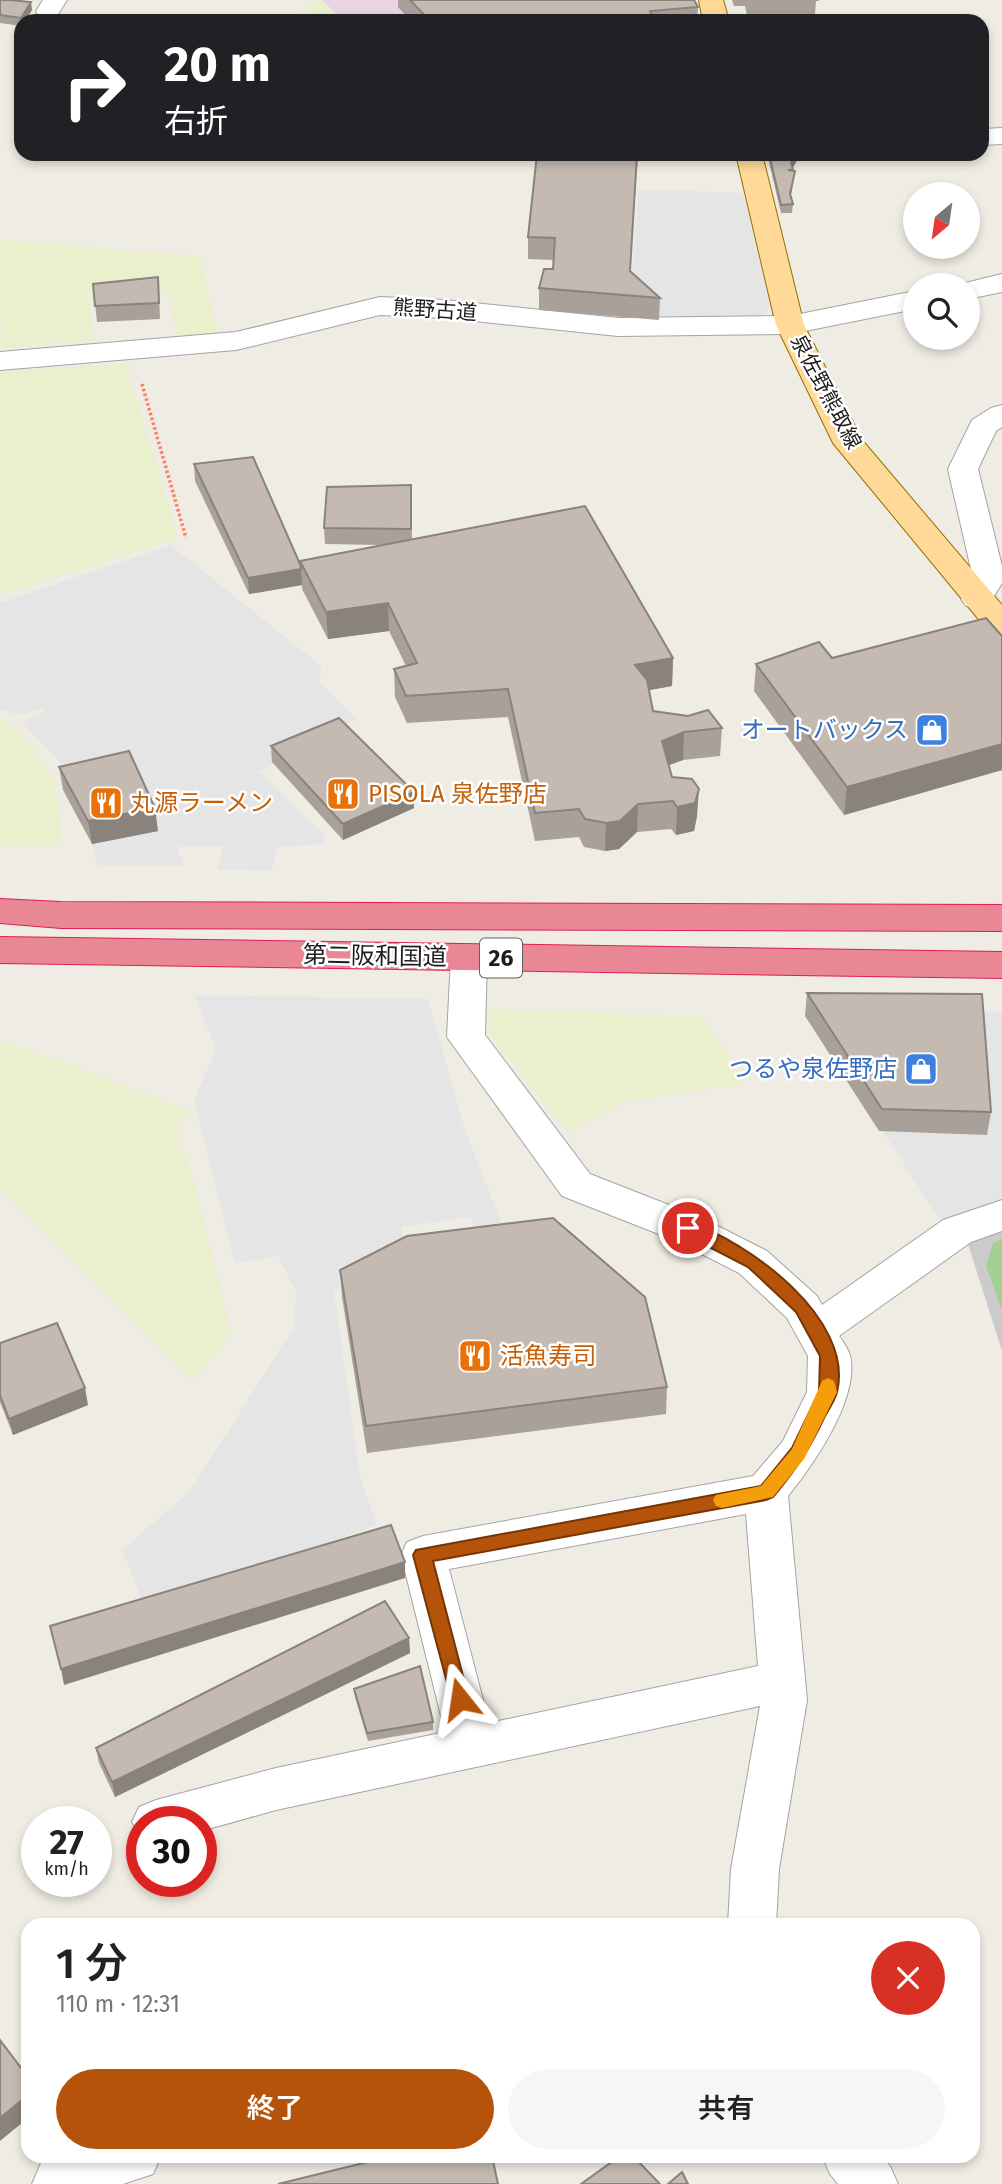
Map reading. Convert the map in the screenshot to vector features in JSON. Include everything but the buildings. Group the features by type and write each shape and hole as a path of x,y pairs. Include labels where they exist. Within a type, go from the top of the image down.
{"highway":[{"name":"第二阪和国道","path":"0,911 61,915 1002,918"},
{"name":"第二阪和国道","path":"0,950 1002,965"}],"main road":[{"name":"泉佐野熊取線","path":"751,161 790,325 848,443 1002,626"}],"street":[{"path":"980,288 1002,283"},
{"name":"熊野古道","path":"0,361 236,341 380,306 618,327 790,325 903,302"},
{"path":"977,599 989,578 963,469 983,426 1002,414"},
{"path":"469,957 466,1037 576,1185 688,1228 754,1262 802,1307 829,1355 828,1392 798,1453 766,1492 423,1555 472,1747"},
{"path":"815,1331 957,1231 1002,1215"},
{"path":"752,1918 755,1869 784,1700 766,1492"},
{"path":"214,1806 276,1789 782,1681"},
{"path":"58,2184 65,2170 100,2163"},
{"path":"854,2163 872,2184"}],"path":[{"path":"133,350 186,538"}],"shaded area":[{"path":"322,0 682,0 689,14 336,14"},
{"path":"638,189 743,193 771,307 756,318 663,320 631,294"},
{"path":"171,545 321,666 320,683 357,719 259,772 326,836 325,844 278,847 272,870 217,869 223,846 177,847 184,866 97,865 92,844 65,794 61,764 22,722 41,715 45,708 18,715 0,709 0,603"},
{"path":"194,995 428,999 465,1130 505,1233 475,1236 472,1217 401,1227 407,1254 334,1291 360,1477 377,1525 145,1607 122,1550 190,1491 294,1327 296,1292 278,1256 235,1263 194,1100 216,1049"},
{"path":"803,1009 1002,1012 1002,1202 941,1221"},
{"path":"1002,1229 1002,1351 967,1241"}],"green space":[{"path":"318,0 322,0 336,14 301,14"},
{"path":"0,240 200,256 218,334 178,337 165,290 88,298 95,341 0,348"},
{"path":"126,364 178,538 0,595 0,371"},
{"path":"0,718 30,742 55,782 62,846 0,846"},
{"path":"488,1009 704,1017 744,1084 626,1101 568,1132 489,1033"},
{"path":"0,1041 188,1110 176,1132 194,1179 232,1334 192,1382 0,1188"},
{"path":"1002,1239 1002,1311 986,1266 993,1243"}],"slow traffic":[{"path":"722,1500 766,1492 798,1453 828,1392 828,1385"}],"place":[{"name":"オートバックス","path":"932,730"},
{"name":"PISOLA 泉佐野店","path":"343,794"},
{"name":"丸源ラーメン","path":"106,803"},
{"name":"つるや泉佐野店","path":"921,1069"},
{"name":"活魚寿司","path":"475,1356"}],"route":[{"path":"460,1699 423,1555 766,1492 798,1453 828,1392 829,1355 802,1307 754,1262 688,1228"}]}
